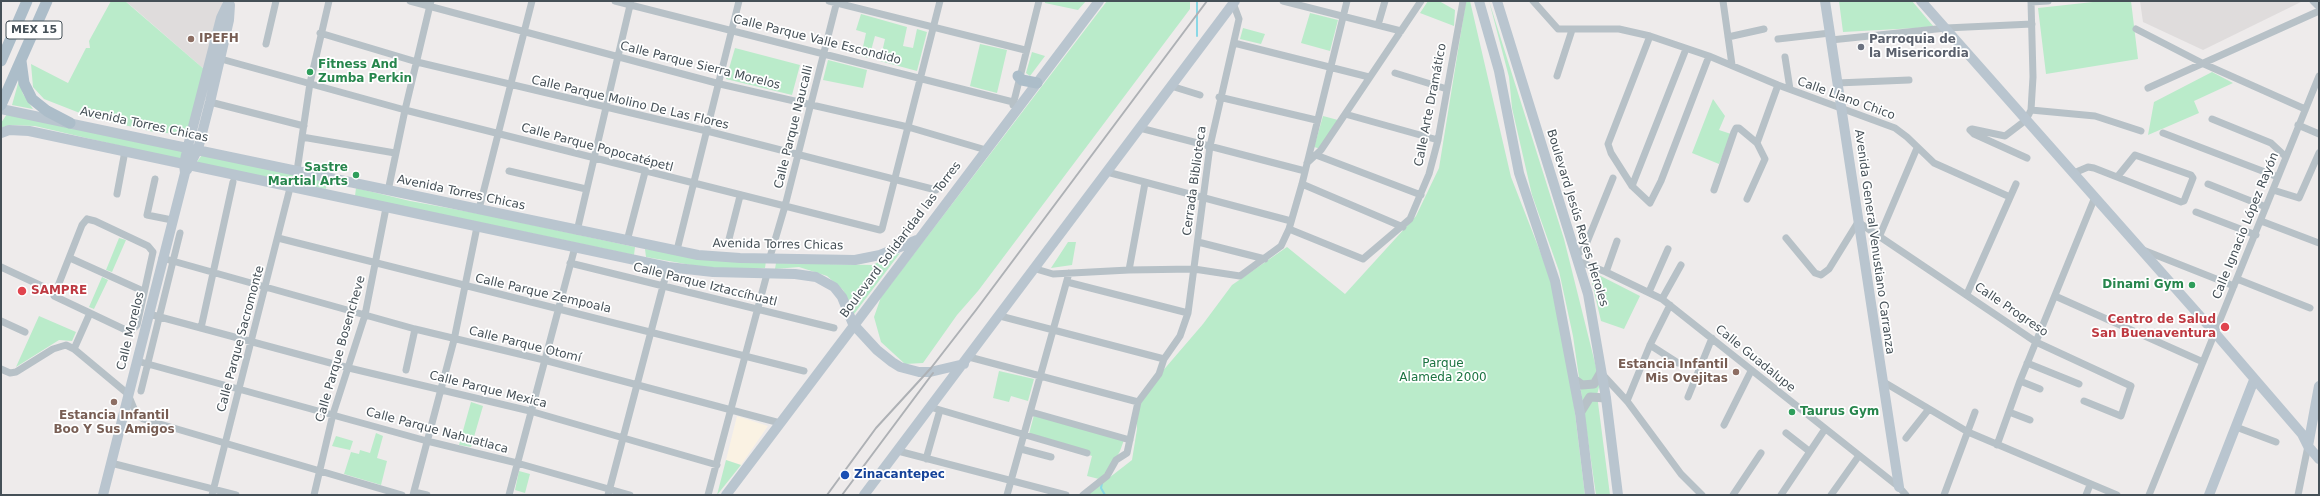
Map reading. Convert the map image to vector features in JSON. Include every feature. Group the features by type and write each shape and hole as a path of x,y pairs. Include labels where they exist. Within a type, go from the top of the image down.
{"main road":[{"name":"MEX 15","path":"2,56 27,1"},
{"name":"MEX 15","path":"1,105 47,1"},
{"path":"193,148 210,102 221,59 229,20 229,1"},
{"path":"193,148 221,18 229,1"},
{"name":"Boulevard Solidaridad las Torres","path":"726,495 853,324 1099,1"},
{"path":"1479,1 1499,71 1519,173 1555,281 1575,380 1590,495"},
{"name":"Boulevard Jesús Reyes Heroles","path":"1497,1 1577,258 1593,316 1606,398 1618,495"},
{"name":"Avenida General Venustiano Carranza","path":"1825,1 1881,381 1902,491"},
{"path":"1921,1 2215,333 2306,439 2319,459"},
{"path":"864,495 898,451 935,409 966,361 1234,2"},
{"path":"21,59 24,83 32,99 47,110 70,123"},
{"path":"1018,76 1022,80 1037,83"},
{"name":"Avenida Torres Chicas","path":"1,109 193,148 335,180 479,209 577,231 711,257 770,257 855,260 880,254 917,240"},
{"path":"1,133 9,130 29,131 125,151 186,168 352,200 668,266 713,272 804,275 826,282 842,297 853,324 877,350 892,362 910,370 930,372 966,361"},
{"name":"Calle Morelos","path":"103,495 162,258 186,168 193,148"},
{"path":"332,197 338,186 335,180"},
{"path":"352,200 350,193 355,184"},
{"path":"639,260 637,254 641,244"},
{"path":"767,274 770,265 770,257"},
{"path":"2209,495 2254,380"},
{"path":"2306,439 2319,388"},
{"path":"2306,439 2319,448"}],"street":[{"path":"266,44 276,1"},
{"path":"297,171 310,83 320,33 329,1"},
{"name":"Calle Parque Sierra Morelos","path":"410,1 430,4 524,33 720,84 908,127 986,150"},
{"path":"479,209 500,134 532,1"},
{"name":"Calle Parque Valle Escondido","path":"615,1 630,3 1013,102"},
{"path":"677,250 692,183 720,84 739,1"},
{"path":"893,180 940,1"},
{"path":"1012,116 1018,76 1039,1"},
{"path":"1283,1 1401,31"},
{"path":"1036,269 1053,274 1129,270 1194,269 1240,276 1265,259 1283,244 1302,184 1316,120 1347,1"},
{"path":"1378,25 1385,1"},
{"path":"1307,163 1316,155 1345,114 1421,1"},
{"name":"Calle Arte Dramático","path":"1289,229 1362,259 1367,258 1403,227 1413,214 1421,195 1438,140 1462,1"},
{"name":"Calle Llano Chico","path":"1533,1 1556,29 1619,29 1650,36 1709,56 1778,85 1900,130 1917,148 1939,165 2010,197"},
{"path":"1723,1 1732,65"},
{"path":"2028,158 1970,131 1971,129 2005,136 2026,120 2031,110 2033,77 2032,2 2048,1"},
{"path":"2313,1 2319,7"},
{"path":"835,2 1025,50"},
{"name":"Calle Parque Naucalli","path":"770,257 785,206 811,105 835,2"},
{"name":"Cerrada Biblioteca","path":"1138,402 1159,374 1164,359 1180,336 1188,313 1210,146 1219,97 1234,42 1238,15 1234,2"},
{"path":"577,231 604,108 630,3"},
{"path":"388,191 395,152 430,4"},
{"path":"2148,88 2319,11"},
{"path":"1778,39 2032,24"},
{"path":"1728,37 1764,29"},
{"path":"2136,29 2204,64 2305,109"},
{"path":"1557,76 1572,30"},
{"name":"Calle Parque Molino De Las Flores","path":"320,33 417,62 604,108 707,131 798,156 936,190"},
{"path":"1650,36 1608,142 1610,150 1632,186 1650,203 1661,181 1709,56"},
{"path":"1234,42 1369,77"},
{"path":"1632,186 1686,48"},
{"path":"1784,57 1790,89"},
{"name":"Calle Parque Popocatépetl","path":"221,59 405,110 878,230 882,229 893,180"},
{"path":"1395,73 1447,89"},
{"name":"Calle Ignacio López Rayón","path":"2149,495 2256,235 2298,125 2319,76"},
{"path":"1837,82 1909,80"},
{"path":"1757,143 1778,85"},
{"path":"1171,86 1200,95"},
{"path":"1219,97 1316,120"},
{"path":"210,102 304,126"},
{"path":"2031,110 2094,116 2141,131"},
{"path":"1345,114 1438,140"},
{"path":"2212,119 2271,143 2286,157"},
{"path":"2298,125 2319,134"},
{"path":"1140,128 1305,171"},
{"path":"1714,190 1736,128 1740,129 1757,143 1765,159 1747,199"},
{"path":"2163,133 2278,177"},
{"path":"302,137 395,152"},
{"path":"1880,235 1917,148"},
{"path":"117,194 125,151"},
{"path":"2273,190 2296,198 2302,195 2319,153"},
{"path":"1316,155 1421,195"},
{"path":"2074,173 2091,167 2118,176 2180,202 2184,201 2192,180 2191,175 2135,155 2118,176"},
{"path":"509,171 586,189"},
{"path":"627,241 645,172"},
{"path":"1107,172 1203,196 1291,221"},
{"path":"1577,258 1585,247 1613,178"},
{"path":"155,180 148,215 172,220"},
{"path":"201,328 233,182"},
{"path":"1129,270 1145,182"},
{"path":"1302,184 1403,227"},
{"path":"1966,294 2016,184"},
{"path":"2208,184 2266,207"},
{"name":"Calle Parque Sacromonte","path":"213,492 266,288 290,188"},
{"path":"729,239 740,196"},
{"path":"1997,445 2027,363 2095,196"},
{"name":"Calle Parque Bosencheve","path":"314,495 333,414 365,315 386,208"},
{"path":"2196,212 2256,235"},
{"path":"87,219 102,224 152,249 153,256 143,291 136,325 130,332 54,296 70,258 82,225 87,219"},
{"path":"2261,221 2319,243"},
{"path":"1786,238 1815,273 1821,275 1829,269 1858,222"},
{"name":"Calle Progreso","path":"1858,222 1880,235 2036,342 2130,384 2132,388 2121,416 2084,401"},
{"path":"427,495 414,493 454,340 477,227"},
{"path":"141,391 180,234"},
{"name":"Calle Parque Zempoala","path":"278,238 465,287 652,332 804,371"},
{"path":"1606,272 1617,241"},
{"path":"1198,242 1265,259"},
{"path":"509,495 530,411 575,247"},
{"path":"1649,292 1668,248"},
{"path":"2140,249 2310,308"},
{"path":"70,258 143,291"},
{"name":"Calle Parque Otomí","path":"162,258 454,340 544,360 780,423"},
{"name":"Calle Guadalupe","path":"1577,258 1662,299 1902,491"},
{"name":"Calle Parque Iztaccíhuatl","path":"570,263 834,328"},
{"path":"1662,299 1681,265"},
{"path":"609,492 668,266"},
{"path":"1,267 44,287"},
{"path":"1008,495 1042,376 1069,273"},
{"path":"708,495 732,410 767,274"},
{"path":"1067,282 1188,313"},
{"path":"2054,296 2203,362"},
{"path":"1627,401 1650,345 1670,305"},
{"path":"74,349 90,313"},
{"name":"Calle Parque Mexica","path":"149,314 349,368 530,411 717,465"},
{"path":"1000,316 1164,359"},
{"path":"1,321 25,332"},
{"path":"406,370 415,329"},
{"path":"1688,397 1712,338"},
{"path":"1,369 10,373 16,372 58,346 66,345 74,349 128,394 135,411 143,419 402,495"},
{"path":"1650,345 1678,364"},
{"name":"Calle Parque Nahuatlaca","path":"137,361 427,441 517,463 609,492 630,495"},
{"path":"966,361 1042,376 1138,402 1126,455 1116,460 1107,476 1083,495"},
{"path":"2027,363 2079,384"},
{"path":"1724,425 1751,371"},
{"path":"1575,380 1582,385 1594,384 1601,372 1627,401 1681,474 1702,495"},
{"path":"1881,381 1968,432 2090,485 2117,495"},
{"path":"2020,381 2040,389"},
{"path":"1580,413 1590,397 1606,398"},
{"path":"926,458 935,409 1087,452"},
{"path":"1906,438 1929,409"},
{"path":"1031,412 1130,440"},
{"path":"1944,495 1975,412"},
{"path":"2009,412 2030,420"},
{"path":"2236,427 2276,442"},
{"path":"1781,495 1825,429"},
{"path":"1786,432 1809,451"},
{"path":"2298,495 2306,439"},
{"path":"1021,449 1051,457"},
{"path":"898,451 1066,495"},
{"path":"1733,495 1761,453"},
{"path":"1831,495 1858,457"},
{"path":"111,463 213,492 236,495"},
{"path":"2086,495 2090,485"}],"shaded area":[{"name":"IPEFH","path":"125,1 223,1 205,70 136,10"},
{"path":"2140,1 2303,1 2203,50 2143,22"},
{"path":"737,416 768,426 741,465 726,460"}],"green space":[{"path":"111,1 125,1 205,70 186,137 179,134 154,132 90,117 44,99 33,87 31,64 68,83 86,48 90,48 89,41"},
{"path":"1045,1 1086,1 1078,10 1045,3"},
{"path":"1107,1 1190,1 1190,9 978,291 957,315 923,363 905,364 881,342 874,317 881,297"},
{"path":"1428,1 1439,1 1455,10 1454,26 1420,13"},
{"name":"Parque Alameda 2000","path":"1466,1 1470,1 1511,177 1552,282 1573,397 1585,495 1087,495 1132,460 1137,429 1136,402 1203,324 1232,285 1287,247 1345,294 1416,216 1439,168"},
{"path":"1489,1 1564,239 1600,383 1597,395 1610,495 1596,495 1573,336 1559,271 1532,195 1512,108 1509,77"},
{"path":"1839,1 1912,1 1934,27 1843,32"},
{"path":"2102,1 2131,1 2138,59 2046,74 2038,8"},
{"path":"1310,13 1338,20 1330,51 1301,43"},
{"path":"861,14 907,27 903,46 913,48 917,29 927,32 917,71 880,61 885,39 875,36 869,58 861,56 866,33 856,30"},
{"path":"1243,28 1265,34 1261,44 1240,39"},
{"path":"980,44 1007,50 997,93 970,86"},
{"path":"735,48 800,65 792,95 726,79"},
{"path":"1032,52 1045,56 1030,76 1026,73"},
{"path":"828,60 867,70 863,88 823,80"},
{"path":"2212,72 2233,83 2194,101 2199,113 2148,135 2154,102"},
{"path":"19,80 23,94 33,109 12,105"},
{"path":"1713,99 1725,116 1719,130 1731,134 1719,164 1692,153"},
{"path":"7,114 185,150 185,161 35,126 9,125 1,128 1,123"},
{"path":"1323,116 1338,120 1321,149 1314,147"},
{"path":"202,155 327,181 326,189 196,163"},
{"path":"356,188 410,201 486,215 635,247 634,255 355,196"},
{"path":"119,238 126,240 112,272 106,270"},
{"path":"1068,242 1076,242 1072,265 1051,268"},
{"path":"645,249 713,259 766,261 765,268 714,269 646,257"},
{"path":"900,253 854,314 843,290 827,276 799,267 775,269 776,263 872,265"},
{"path":"1589,270 1640,296 1624,329 1601,321"},
{"path":"102,277 108,280 94,309 89,307"},
{"path":"39,316 76,332 72,341 59,340 16,367"},
{"path":"999,371 1034,379 1028,401 1011,396 1009,402 993,398"},
{"path":"471,402 483,406 471,447 459,445"},
{"path":"1034,415 1124,440 1111,468 1099,479 1087,476 1092,456 1029,434"},
{"path":"376,433 383,436 377,458 387,461 381,485 344,474 351,452 359,454 360,450 370,453"},
{"path":"336,436 353,441 350,450 332,446"},
{"path":"726,460 741,465 717,495"},
{"path":"519,471 530,474 525,493 515,490"}],"waterway":[{"path":"1197,1 1197,36"},
{"path":"1102,483 1101,488 1105,495"}],"railway":[{"path":"827,495 876,428 931,368 976,310 1207,1"},
{"path":"842,495 933,373"}],"place":[{"name":"IPEFH","path":"191,39"},
{"name":"Parroquia de la Misericordia","path":"1861,47"},
{"name":"Fitness And Zumba Perkin","path":"310,72"},
{"name":"Sastre Martial Arts","path":"356,175"},
{"name":"Dinami Gym","path":"2192,285"},
{"name":"SAMPRE","path":"22,291"},
{"name":"Centro de Salud San Buenaventura","path":"2225,327"},
{"name":"Estancia Infantil Mis Ovejitas","path":"1736,372"},
{"name":"Estancia Infantil Boo Y Sus Amigos","path":"114,402"},
{"name":"Taurus Gym","path":"1792,412"},
{"name":"Zinacantepec","path":"845,475"}]}
